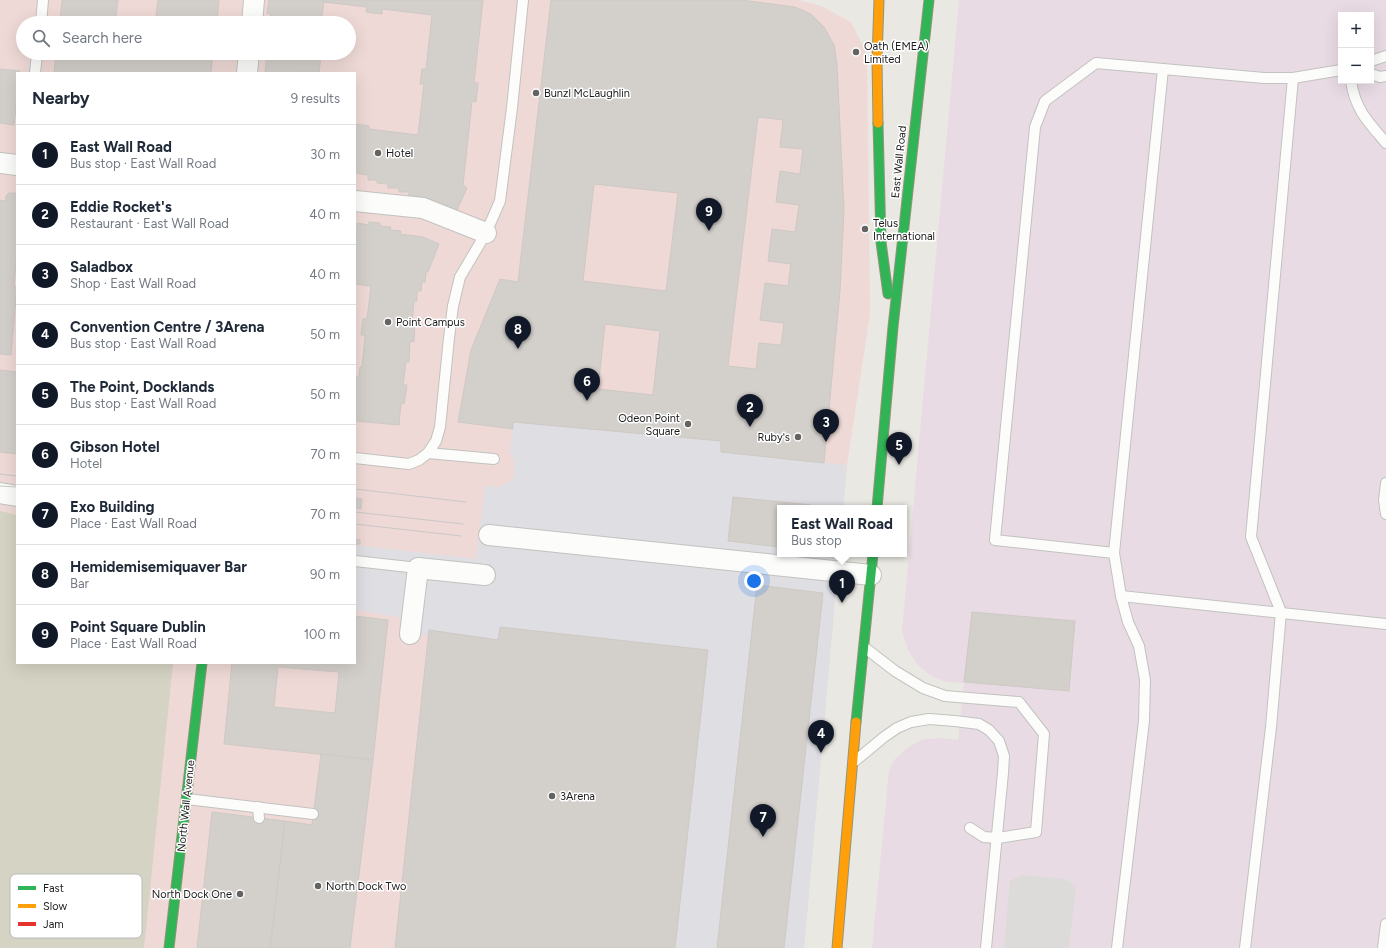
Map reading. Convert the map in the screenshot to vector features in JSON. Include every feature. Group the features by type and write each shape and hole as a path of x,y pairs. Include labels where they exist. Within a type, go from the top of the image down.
{"main road":[{"name":"East Wall Road","path":"879,0 878,60 881,242 893,327"},
{"name":"East Wall Road","path":"877,505 893,327 929,0"},
{"path":"837,948 872,557"},
{"name":"North Wall Avenue","path":"170,948 202,664"},
{"path":"831,948 840,921"}],"street":[{"path":"253,16 254,0"},
{"path":"247,72 248,60"},
{"path":"0,163 16,165"},
{"path":"356,201 422,208 486,233"},
{"path":"0,493 16,496"},
{"path":"490,535 871,575"},
{"path":"410,634 418,568 485,575"}],"lane":[{"path":"42,16 43,0"},
{"path":"356,458 409,464 419,460 428,453 436,441 440,427 453,306 460,277 486,233 500,201 512,108 523,0"},
{"path":"35,72 36,60"},
{"path":"1114,553 995,540 1035,126 1045,101 1096,63 1264,78 1293,78 1338,70"},
{"path":"1118,948 1144,721 1146,680 1139,646 1128,622 1121,596 1114,553 1163,69"},
{"path":"1374,75 1380,77 1386,76"},
{"path":"1245,948 1271,727 1281,612 1251,537 1293,78"},
{"path":"1351,84 1353,95 1362,114 1386,143"},
{"path":"428,453 494,459"},
{"path":"1386,483 1384,500 1386,514"},
{"path":"356,561 418,568"},
{"path":"1121,596 1386,624"},
{"path":"864,646 895,671 923,688 945,696 1019,702 1044,734 1036,832 998,838 984,837 970,828"},
{"path":"854,762 897,728 911,722 929,719 979,724 989,730 999,742 1004,756 998,838 986,948"},
{"path":"187,799 313,814"},
{"path":"258,807 259,818"},
{"path":"1383,948 1386,924"}],"shaded area":[{"path":"0,0 799,0 821,6 851,22 867,54 870,314 847,465 843,505 777,505 777,557 839,557 804,948 0,948"},
{"path":"959,0 1386,0 1386,948 872,948 889,770 895,759 908,747 924,739 942,738 958,740 964,683 947,682 931,676 917,664 908,650 902,631"},
{"path":"513,422 721,441 721,452 847,465 843,505 811,505 734,497 729,541 777,547 777,557 839,557 804,948 784,948 822,593 757,586 717,948 675,948 708,651 500,627 498,640 429,630 428,635 407,634 405,618 356,610 356,545 476,559 485,486 498,487 504,485 514,476 514,461 510,453"},
{"path":"0,511 16,515 16,664 173,664 144,948 0,948"},
{"path":"1022,875 1066,879 1076,887 1069,948 1004,948 1010,881"}],"building":[{"path":"62,0 118,0 116,16 61,16"},
{"path":"158,0 219,0 218,16 156,16"},
{"path":"269,0 483,0 474,83 478,83 476,102 472,101 463,185 467,188 456,212 419,201 419,196 409,196 409,192 399,192 399,188 388,188 388,184 377,183 377,180 368,180 368,175 356,173 356,124 369,126 369,129 418,135 424,84 420,84 422,69 426,69 432,15 382,9 382,14 366,12 367,7 324,2 322,16 271,16 271,14 267,13"},
{"path":"551,0 741,0 795,7 811,14 824,27 834,45 837,65 844,210 840,291 824,463 721,452 721,441 513,422 513,429 458,422 471,350 500,279 518,282","holes":["758,117 783,120 780,147 803,149 800,174 780,171 776,202 799,205 795,232 772,229 768,261 791,264 788,286 765,283 760,320 784,323 781,345 759,343 756,369 728,366","594,184 678,193 666,291 583,281","605,324 660,331 653,395 598,389"]},
{"path":"55,60 212,60 211,72 54,72"},
{"path":"266,60 320,60 319,72 265,72"},
{"path":"0,69 20,71 16,72 16,107 14,125 0,123"},
{"path":"9,193 16,193 16,262 14,287 16,287 16,298 11,355 0,354 0,200 6,201 6,196"},
{"name":"Point Campus","path":"369,222 380,223 380,226 391,227 390,230 401,231 400,234 423,237 439,244 428,272 426,272 425,282 422,282 421,291 417,291 417,301 414,301 412,324 415,324 414,342 410,341 409,362 406,362 403,385 407,385 404,404 401,403 399,425 356,421 356,377 359,377 360,367 362,367 365,335 361,335 363,319 367,319 371,286 356,284 356,230 357,223 369,225"},
{"path":"0,370 16,372 16,454 0,452"},
{"path":"733,497 811,505 777,505 777,547 728,541"},
{"path":"356,498 362,499 361,509 356,508"},
{"path":"356,539 360,540 360,544 356,544"},
{"path":"757,585 823,593 784,948 717,948"},
{"path":"972,612 1075,621 1069,691 964,682"},
{"path":"356,616 388,620 373,760 224,744 232,664 356,664","holes":["278,667 339,672 335,713 274,707"]},
{"name":"3Arena","path":"500,627 708,650 675,948 395,948 429,630 498,640"},
{"name":"North Dock Two","path":"321,754 373,760 350,948 270,948 285,821 312,825"},
{"name":"North Dock One","path":"212,812 285,821 270,948 197,948"}],"tram line":[{"path":"0,474 16,476"},
{"path":"0,486 16,487"},
{"path":"356,489 466,502"},
{"path":"356,512 463,524"},
{"path":"356,524 461,536"}],"traffic: fast":[{"path":"877,505 893,327 929,0"},
{"path":"878,123 881,242 888,294"},
{"path":"856,722 873,557"},
{"path":"169,948 202,664"}],"traffic: slow":[{"path":"878,123 877,60 879,0"},
{"path":"837,948 856,722"}],"place":[{"name":"Oath (EMEA) Limited","path":"856,52"},
{"name":"Bunzl McLaughlin","path":"536,93"},
{"name":"Hotel","path":"378,153"},
{"name":"Telus International","path":"865,229"},
{"name":"Point Square Dublin","path":"709,231"},
{"name":"Point Campus","path":"388,322"},
{"name":"Hemidemisemiquaver Bar","path":"518,349"},
{"name":"Gibson Hotel","path":"587,401"},
{"name":"Odeon Point Square","path":"688,424"},
{"name":"Eddie Rocket's","path":"750,427"},
{"name":"Ruby's","path":"798,437"},
{"name":"Saladbox","path":"826,442"},
{"name":"The Point, Docklands","path":"899,465"},
{"name":"East Wall Road","path":"842,603"},
{"name":"Convention Centre / 3Arena","path":"821,753"},
{"name":"3Arena","path":"552,796"},
{"name":"Exo Building","path":"763,837"},
{"name":"North Dock Two","path":"318,886"},
{"name":"North Dock One","path":"240,894"}]}
